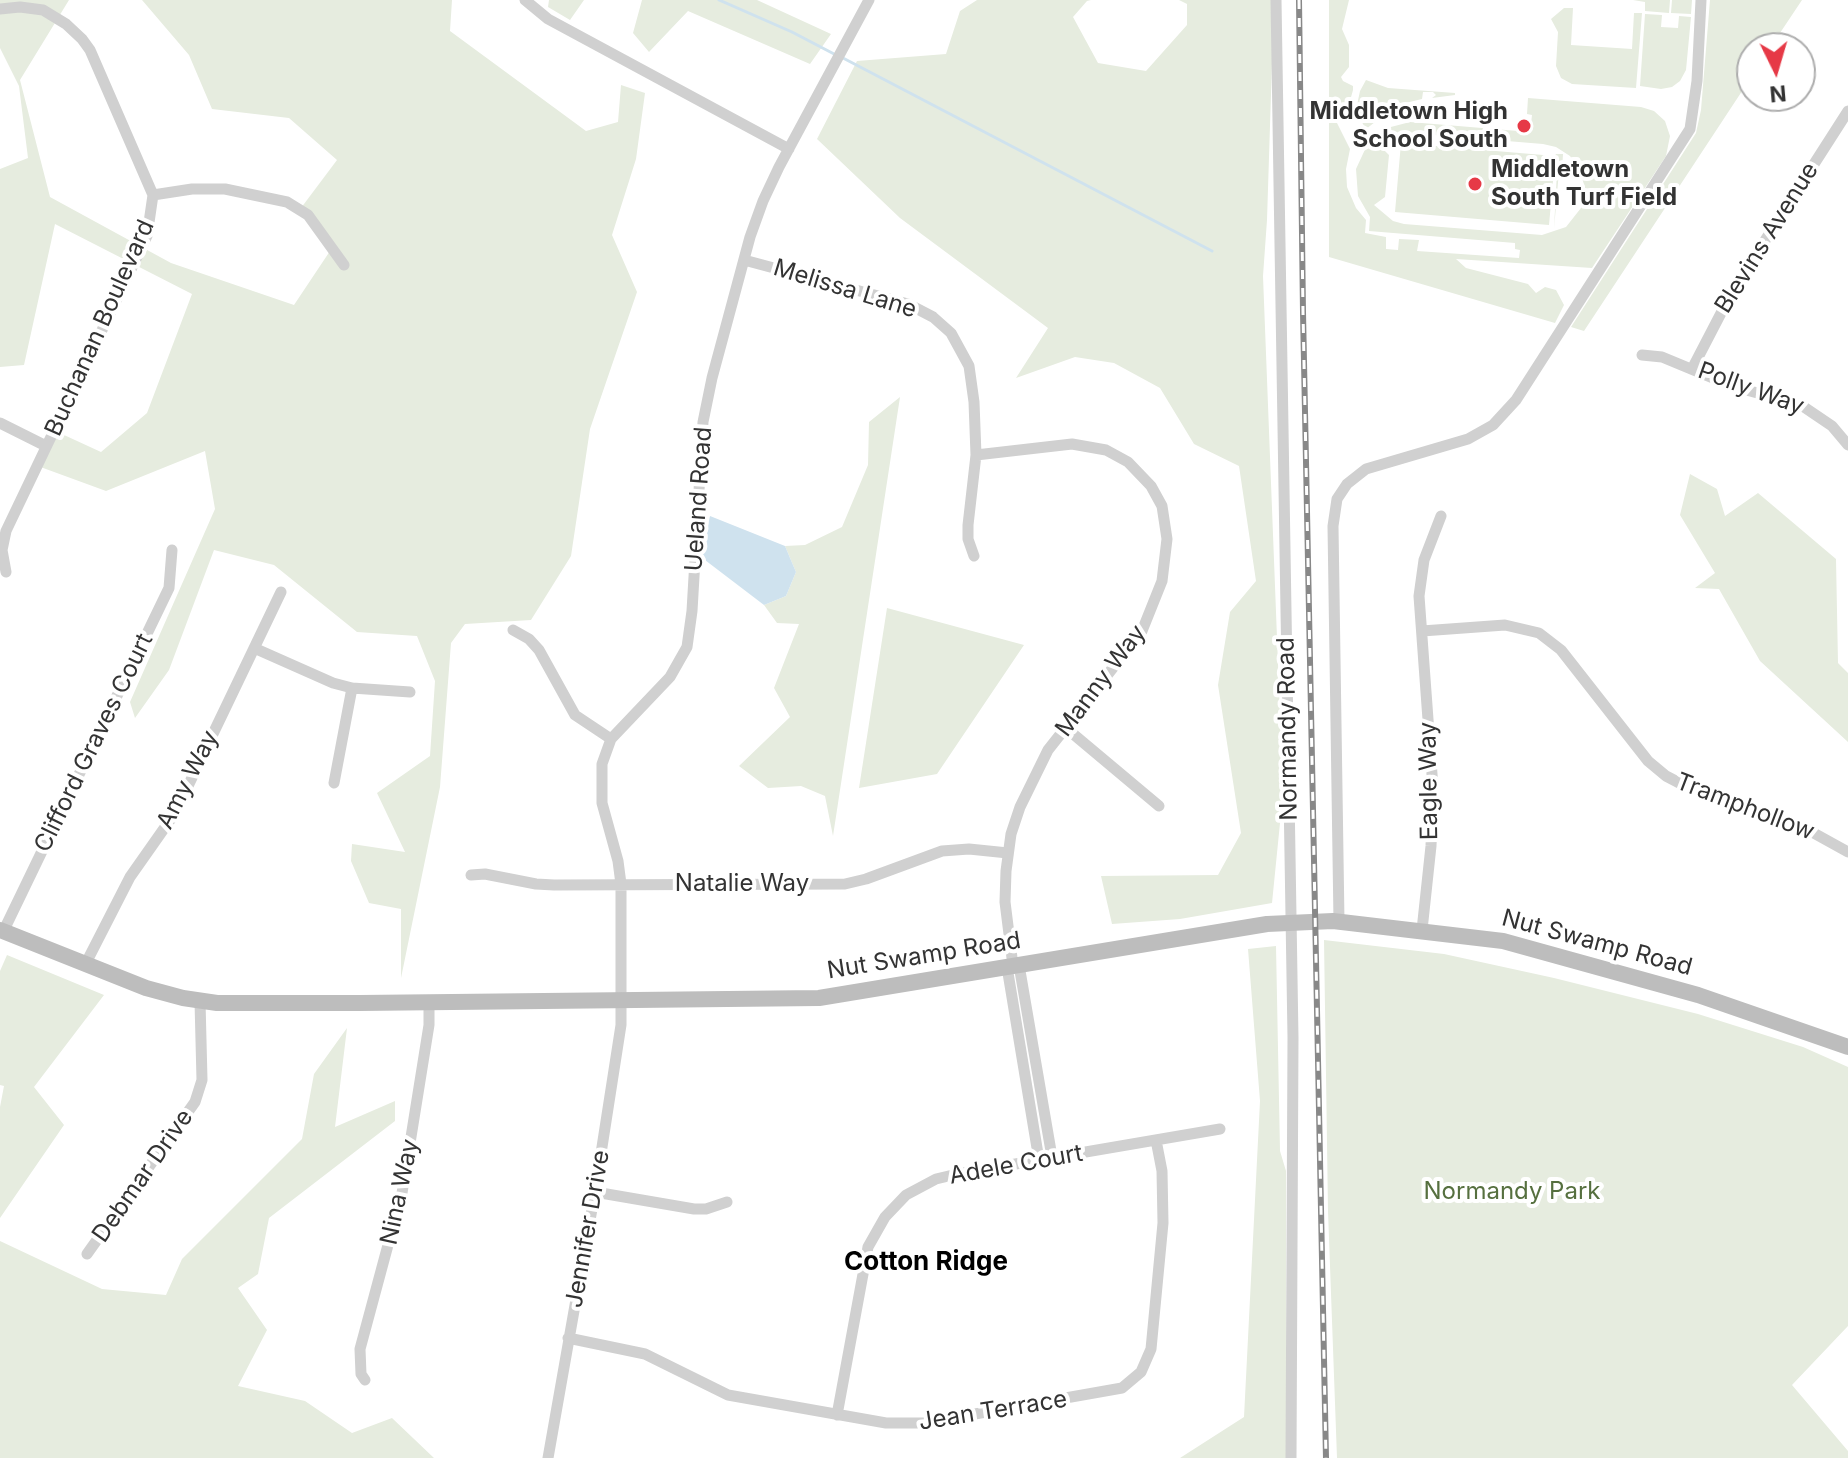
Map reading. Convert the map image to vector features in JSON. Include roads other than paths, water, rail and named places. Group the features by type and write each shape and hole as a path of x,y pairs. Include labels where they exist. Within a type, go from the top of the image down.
{"main road":[{"name":"Nut Swamp Road","path":"2,931 146,988 200,1001 244,1003 819,998 1291,921 1339,921 1503,941 1698,995 1848,1047"}],"street":[{"path":"525,0 548,19 789,149"},
{"name":"Ueland Road","path":"622,1000 621,884 600,793 602,764 611,739 670,677 687,647 692,611 703,422 744,260 763,201 869,0"},
{"name":"Normandy Road","path":"1276,0 1294,1132 1291,1458"},
{"path":"1339,921 1333,526 1337,499 1347,484 1366,469 1468,439 1493,425 1516,400 1689,132 1694,111 1703,0"},
{"name":"Buchanan Boulevard","path":"0,9 20,7 43,10 66,24 82,39 90,50 153,195 147,236 6,531 2,550 6,572"},
{"name":"Blevins Avenue","path":"1692,369 1732,292 1848,111"},
{"path":"153,195 192,189 225,189 287,202 308,215 344,265"},
{"name":"Melissa Lane","path":"744,260 908,304 940,323 957,343 969,366 974,402 976,455 968,525 968,539 974,556"},
{"name":"Polly Way","path":"1642,355 1662,357 1732,386 1801,405 1832,426 1848,445"},
{"path":"0,423 46,446"},
{"name":"Manny Way","path":"976,455 1072,444 1095,447 1118,456 1135,468 1151,486 1162,506 1167,528 1162,581 1153,610 1135,643 1048,750 1020,807 1008,853 1005,902 1030,1066"},
{"name":"Eagle Way","path":"1422,930 1431,846 1433,788 1419,596 1421,570 1441,516"},
{"name":"Clifford Graves Court","path":"2,931 169,588 172,550"},
{"name":"Amy Way","path":"86,963 130,877 175,813 281,592"},
{"name":"Tramphollow","path":"1422,631 1505,625 1539,633 1561,650 1648,761 1676,782 1801,826 1848,852"},
{"path":"513,630 529,639 539,650 575,715 611,739"},
{"path":"254,648 324,681 352,688 410,692"},
{"path":"334,783 352,688"},
{"path":"1066,728 1159,806"},
{"name":"Natalie Way","path":"471,875 496,876 536,884 845,884 942,851 969,849 1008,853"},
{"name":"Jennifer Drive","path":"548,1458 595,1192 621,1025 622,1000"},
{"name":"Debmar Drive","path":"87,1254 195,1102 202,1080 200,1001"},
{"name":"Nina Way","path":"365,1380 361,1374 360,1349 402,1193 429,1025 429,1001"},
{"path":"1030,1066 1052,1157"},
{"path":"1030,1066 1039,1160"},
{"name":"Adele Court","path":"837,1415 864,1261 873,1235 906,1195 936,1179 1220,1129"},
{"name":"Jean Terrace","path":"568,1338 645,1354 728,1395 886,1423 924,1423 1122,1388 1135,1379 1146,1365 1151,1349 1160,1264 1163,1184 1156,1140"},
{"path":"595,1192 694,1209 706,1209 727,1202"}],"water":[{"path":"710,516 785,546 796,572 786,596 764,605 701,557"}],"waterway":[{"path":"719,0 836,55"},
{"path":"843,58 1212,251"}],"railway":[{"path":"1299,0 1326,1458"}],"place":[{"name":"Middletown High School South","path":"1524,126"},
{"name":"Middletown South Turf Field","path":"1475,184"}],"district":[{"name":"Cotton Ridge","path":"926,1262"}],"park label":[{"name":"Normandy Park","path":"1512,1192"}]}
